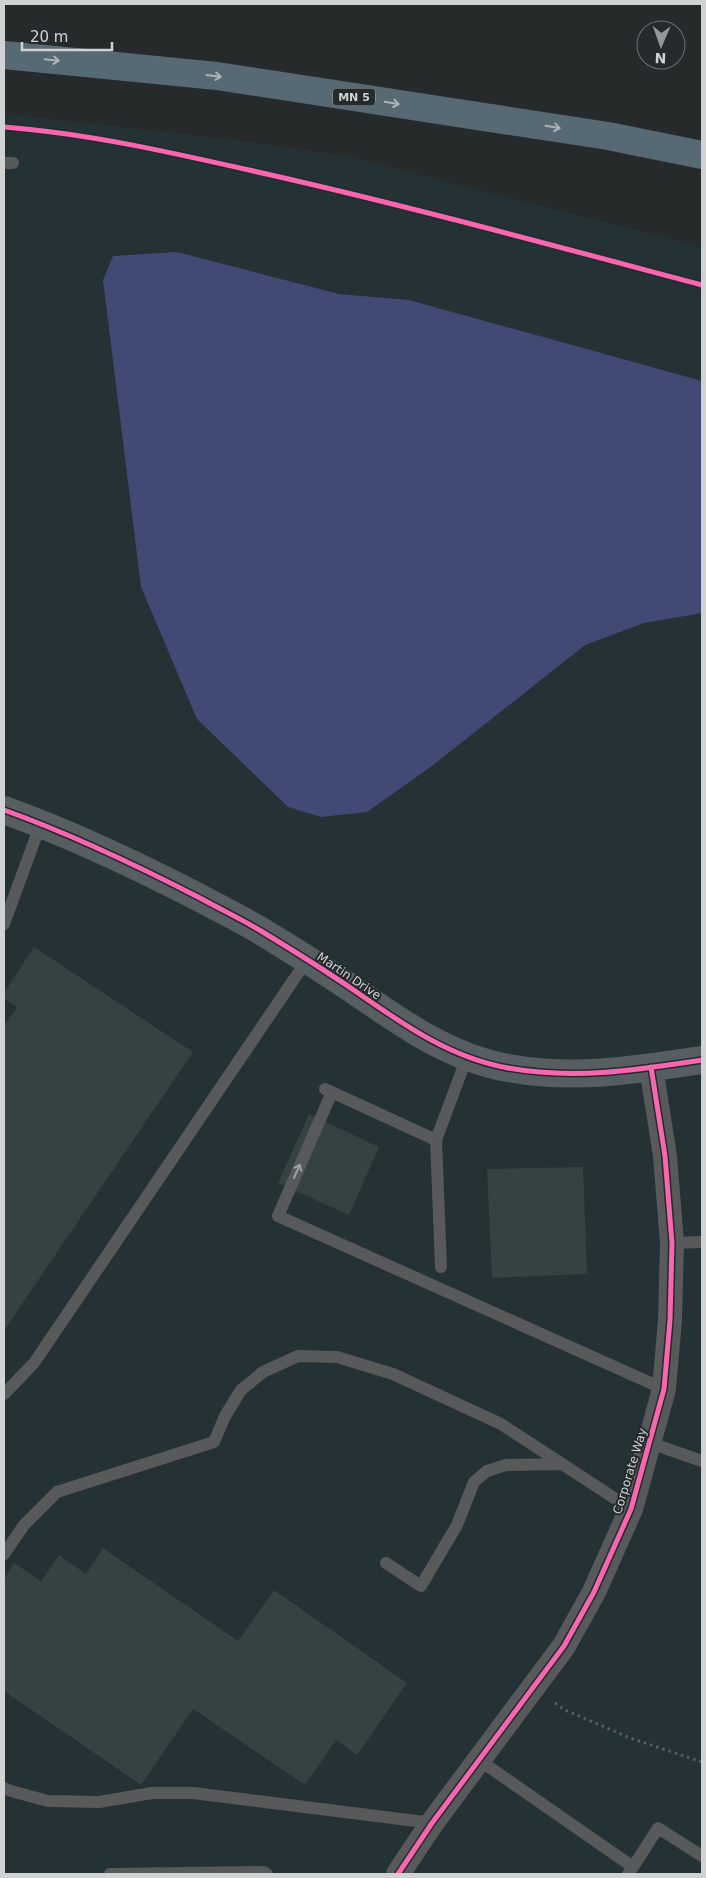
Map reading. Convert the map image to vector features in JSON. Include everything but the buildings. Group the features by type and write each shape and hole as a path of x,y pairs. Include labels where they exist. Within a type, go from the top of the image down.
{"highway":[{"name":"MN 5","path":"4,55 217,76 608,136 702,155"}],"street":[{"name":"Martin Drive","path":"4,810 41,823 144,869 259,930 395,1019 456,1054 507,1068 565,1074 609,1073 702,1060"},
{"name":"Corporate Way","path":"398,1874 432,1823 568,1638 594,1592 631,1509 664,1388 670,1320 672,1243 665,1156 651,1067"}],"lane":[{"path":"4,924 41,823"},
{"path":"4,1394 34,1363 307,960"},
{"path":"441,1267 436,1140 467,1057"},
{"path":"436,1140 328,1090 278,1216 664,1388"},
{"path":"672,1243 702,1242"},
{"path":"4,1554 24,1525 57,1492 214,1442 225,1416 242,1390 263,1372 298,1356 337,1357 393,1374 501,1424 631,1509"},
{"path":"650,1443 702,1461"},
{"path":"386,1563 421,1586 457,1524 474,1482 487,1471 506,1465 562,1464"},
{"path":"479,1760 631,1870 658,1828 702,1856"},
{"path":"4,1788 48,1800 99,1802 152,1793 193,1793 432,1823"},
{"path":"110,1874 264,1872 267,1874"}],"path":[{"path":"532,1689 574,1714 630,1738 702,1762"}],"shaded area":[{"path":"25,116 228,139 343,155 702,247 702,1874 4,1874 4,117"}],"water":[{"path":"177,252 339,294 409,300 702,381 702,613 644,623 585,645 432,766 367,812 321,817 288,807 197,719 141,587 103,280 113,256"}],"cycle path":[{"path":"4,127 105,140 271,175 433,214 702,285"},
{"path":"4,810 54,829 103,851 238,918 310,961 429,1039 467,1057 508,1068 557,1073 629,1070 702,1060"},
{"path":"398,1874 432,1823 564,1646 594,1592 631,1509 664,1389 670,1320 672,1243 665,1156 651,1067"}]}
